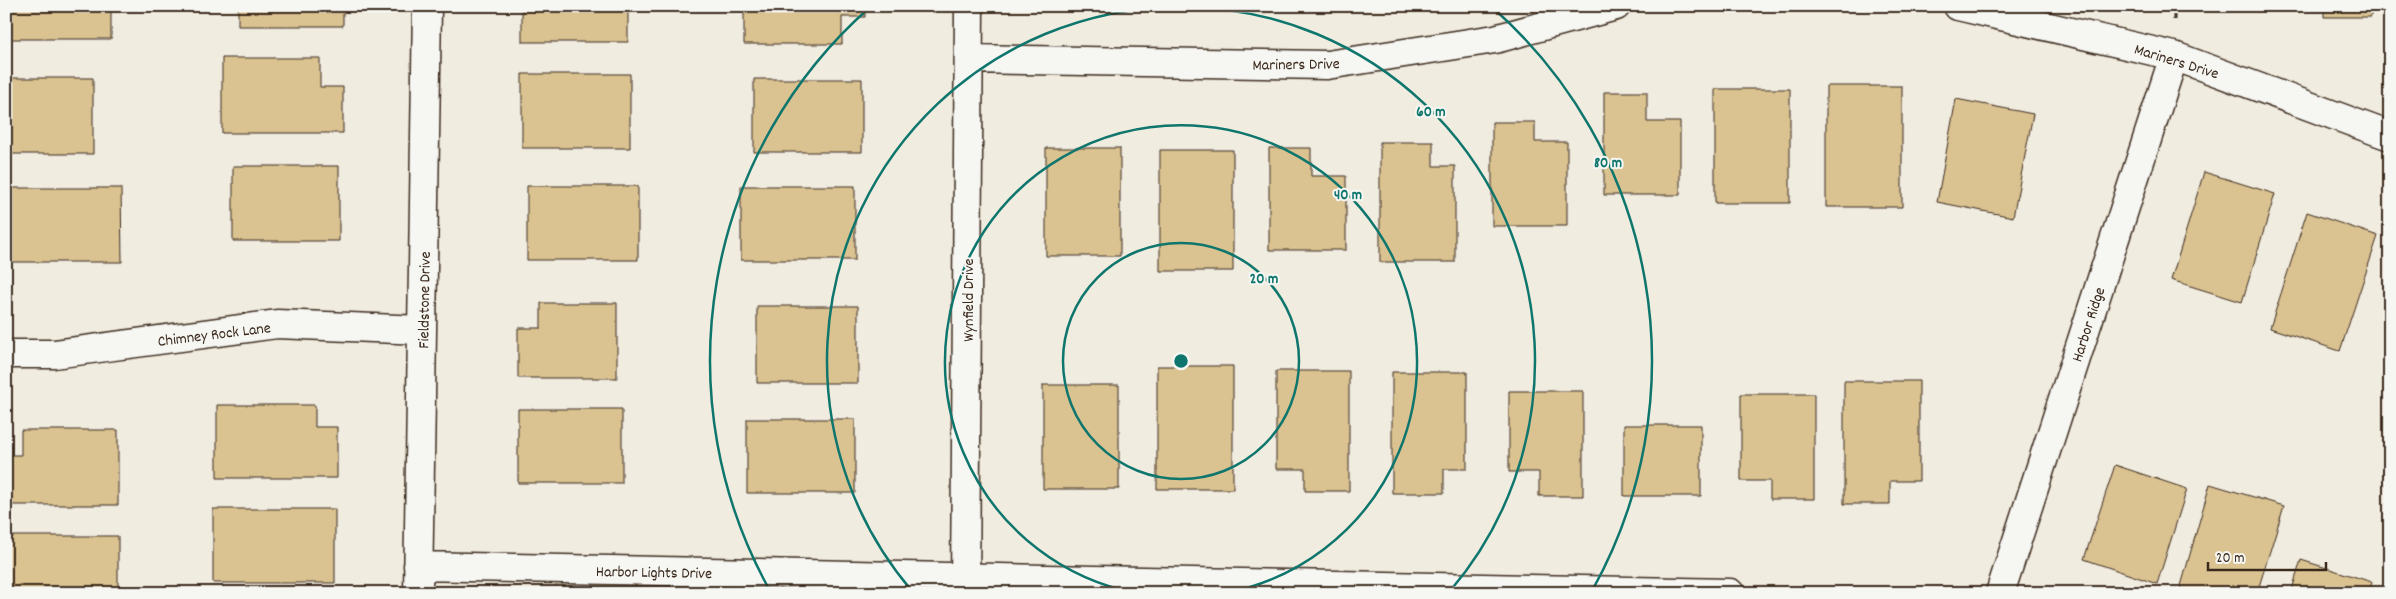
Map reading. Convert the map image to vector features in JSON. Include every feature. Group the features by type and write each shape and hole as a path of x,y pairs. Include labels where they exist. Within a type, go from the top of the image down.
{"street":[{"name":"Fieldstone Drive","path":"418,593 427,6"},
{"name":"Wynfield Drive","path":"965,585 969,6"},
{"name":"Mariners Drive","path":"969,59 1328,65 1495,39 1616,6"},
{"name":"Mariners Drive","path":"1958,6 2174,56 2390,136"},
{"name":"Harbor Ridge","path":"2000,593 2174,56"},
{"name":"Chimney Rock Lane","path":"6,354 54,354 277,324 422,330"},
{"name":"Harbor Lights Drive","path":"418,566 965,585 1730,593"}],"building":[{"path":"6,6 111,6 111,39 6,39"},
{"path":"238,6 343,6 343,26 238,26"},
{"path":"522,6 628,6 628,42 522,42"},
{"path":"744,6 865,6 865,17 842,17 842,44 744,44"},
{"path":"2324,6 2371,6 2371,17 2324,17"},
{"path":"222,58 320,58 320,87 343,87 343,133 222,133"},
{"path":"522,74 630,74 630,148 522,148"},
{"path":"6,78 93,78 93,154 6,154"},
{"path":"754,79 862,79 862,152 754,152"},
{"path":"1826,86 1902,86 1902,207 1826,207"},
{"path":"1715,89 1790,89 1790,203 1715,203"},
{"path":"1604,92 1647,92 1647,122 1680,122 1680,195 1604,195"},
{"path":"1956,99 2033,114 2013,217 1937,202"},
{"path":"1492,122 1535,122 1535,142 1567,142 1567,226 1492,226"},
{"path":"1380,142 1433,142 1433,166 1455,166 1455,262 1380,262"},
{"path":"1046,148 1120,148 1120,256 1046,256"},
{"path":"1269,148 1311,148 1311,176 1346,176 1346,250 1269,250"},
{"path":"1160,150 1233,150 1233,271 1160,271"},
{"path":"233,166 339,166 339,241 233,241"},
{"path":"2204,172 2275,194 2242,302 2171,280"},
{"path":"527,186 638,186 638,260 527,260"},
{"path":"741,186 855,186 855,260 741,260"},
{"path":"6,188 121,188 122,262 6,262"},
{"path":"2307,212 2378,236 2340,351 2270,328"},
{"path":"541,303 617,303 617,378 518,378 518,328 541,328"},
{"path":"757,306 858,306 858,383 757,383"},
{"path":"2390,335 2390,351 2386,350"},
{"path":"1157,366 1233,366 1233,489 1157,489"},
{"path":"1276,371 1349,371 1349,491 1305,491 1305,469 1276,469"},
{"path":"1392,372 1467,372 1467,469 1444,469 1444,493 1392,493"},
{"path":"1844,381 1919,381 1919,481 1890,481 1890,504 1844,504"},
{"path":"1043,385 1119,385 1119,489 1043,489"},
{"path":"1509,391 1583,391 1583,496 1539,496 1539,472 1509,472"},
{"path":"1741,394 1814,394 1814,499 1770,499 1770,481 1741,481"},
{"path":"217,405 315,405 315,427 337,427 337,478 217,478"},
{"path":"518,409 622,409 622,483 518,483"},
{"path":"747,419 855,419 855,493 747,493"},
{"path":"1624,425 1701,425 1701,496 1624,496"},
{"path":"21,430 118,430 118,505 6,505 6,455 21,455"},
{"path":"2115,465 2187,489 2157,584 2084,559"},
{"path":"2210,484 2284,506 2257,593 2179,593"},
{"path":"213,509 335,509 335,583 213,583"},
{"path":"6,536 118,536 118,593 6,593"},
{"path":"2301,560 2372,582 2369,593 2291,593"}]}
